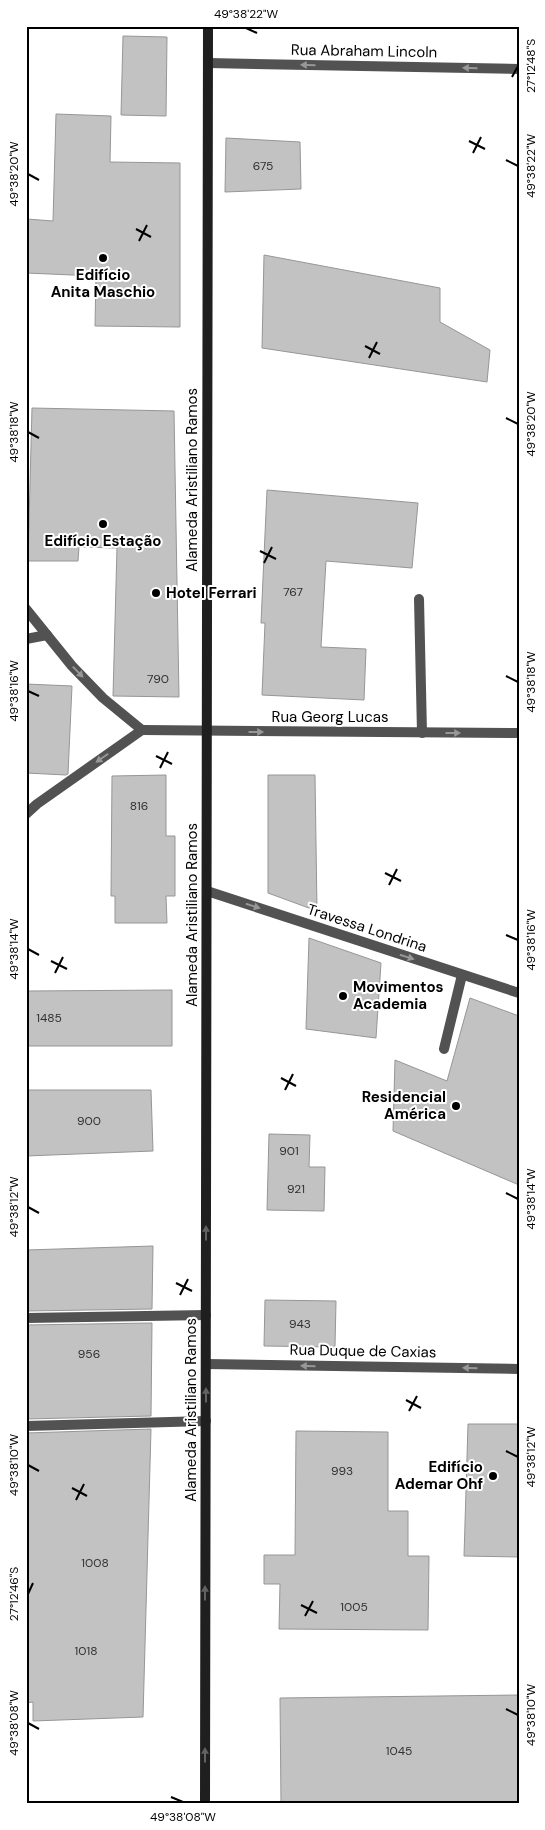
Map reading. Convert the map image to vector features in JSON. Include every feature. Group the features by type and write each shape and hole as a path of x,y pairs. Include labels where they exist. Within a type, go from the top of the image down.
{"main road":[{"name":"Alameda Aristiliano Ramos","path":"205,1804 208,26"}],"street":[{"name":"Rua Abraham Lincoln","path":"208,63 519,69"},
{"path":"419,599 422,733"},
{"path":"26,609 72,666 103,698 142,730 37,804 26,814"},
{"path":"26,639 47,635"},
{"name":"Rua Georg Lucas","path":"142,730 519,733"},
{"name":"Travessa Londrina","path":"207,890 519,993"},
{"path":"444,1050 462,975"},
{"path":"26,1318 206,1315"},
{"name":"Rua Duque de Caxias","path":"206,1364 519,1368"},
{"path":"26,1426 206,1421"}],"building":[{"path":"123,36 167,37 166,116 121,115"},
{"path":"56,114 111,116 110,162 180,163 180,327 95,326 96,276 26,273 27,219 53,221"},
{"path":"226,138 300,142 301,189 225,192"},
{"path":"264,255 440,288 440,322 490,350 487,382 262,348"},
{"path":"32,408 174,411 179,697 113,696 117,548 79,547 78,561 28,561"},
{"path":"267,490 418,503 412,568 326,561 321,647 366,649 364,700 262,695 265,623 261,623"},
{"path":"26,684 72,686 68,774 66,775 26,773"},
{"path":"166,775 166,836 175,836 175,896 166,896 167,923 115,923 115,896 111,896 112,776"},
{"path":"268,775 315,775 317,911 268,893"},
{"name":"Movimentos Academia","path":"309,938 381,963 376,1038 306,1029"},
{"path":"172,990 172,1046 28,1046 28,991"},
{"name":"Residencial América","path":"470,998 519,1016 519,1185 393,1131 395,1060 447,1081"},
{"path":"26,1090 151,1090 153,1151 26,1156"},
{"path":"269,1134 310,1135 309,1167 325,1167 324,1211 267,1210"},
{"path":"153,1246 152,1309 26,1311 26,1250"},
{"path":"265,1300 336,1301 335,1347 264,1346"},
{"path":"152,1323 151,1416 26,1419 26,1325"},
{"name":"Edifício Ademar Ohf","path":"468,1424 519,1424 519,1557 464,1556"},
{"path":"151,1429 143,1717 33,1721 33,1702 26,1703 26,1433"},
{"path":"296,1431 388,1432 388,1511 408,1511 408,1556 429,1556 428,1630 279,1629 280,1584 264,1584 264,1555 295,1555"},
{"path":"519,1695 519,1804 281,1804 280,1698"}],"place":[{"name":"Edifício Anita Maschio","path":"103,258"},
{"name":"Edifício Estação","path":"103,524"},
{"name":"Hotel Ferrari","path":"156,593"},
{"name":"Movimentos Academia","path":"343,996"},
{"name":"Residencial América","path":"456,1106"},
{"name":"Edifício Ademar Ohf","path":"493,1476"}]}
